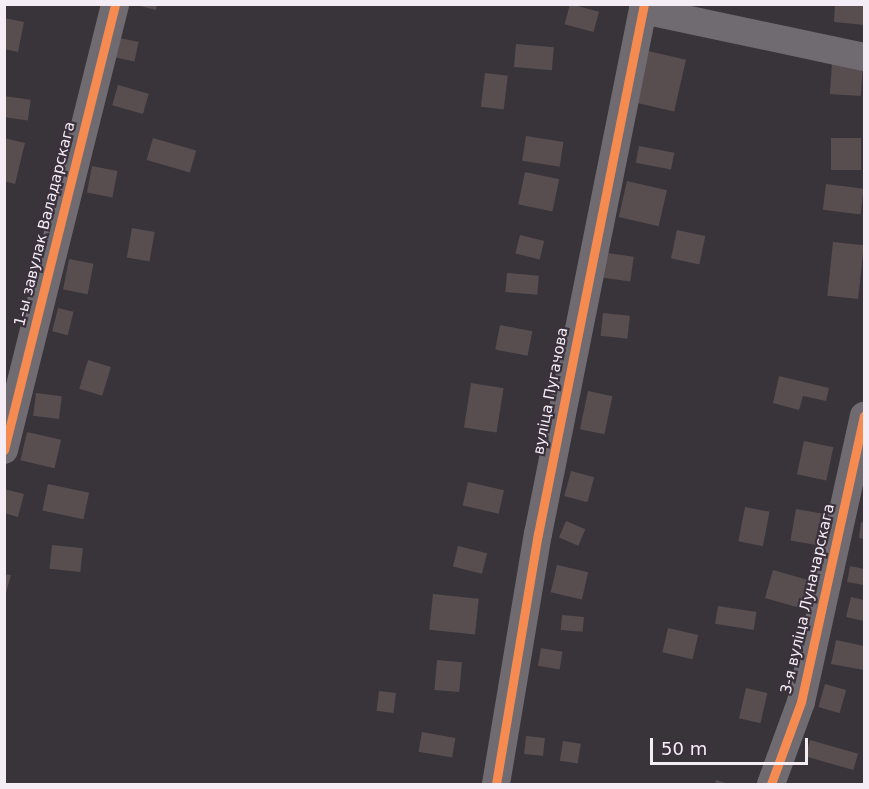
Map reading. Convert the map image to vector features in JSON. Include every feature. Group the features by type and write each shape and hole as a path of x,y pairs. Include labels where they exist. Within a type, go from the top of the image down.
{"street":[{"name":"1-ы завулак Валадарскага","path":"4,450 115,4"},
{"path":"644,7 864,57"},
{"name":"вуліца Пугачова","path":"496,784 538,534 644,7"},
{"name":"3-я вуліца Луначарскага","path":"771,784 801,702 864,416"}],"building":[{"path":"132,4 157,4 156,10"},
{"path":"570,4 599,12 594,32 565,24"},
{"path":"835,4 864,4 864,25 834,22"},
{"path":"4,18 24,22 18,52 4,49"},
{"path":"120,38 139,42 134,62 116,58"},
{"path":"516,44 554,47 552,70 514,67"},
{"path":"648,51 686,60 674,111 636,103"},
{"path":"832,63 863,65 861,96 830,94"},
{"path":"485,73 508,76 504,110 481,107"},
{"path":"118,85 149,94 143,114 112,105"},
{"path":"4,96 31,100 28,121 4,117"},
{"path":"526,136 564,142 560,167 522,161"},
{"path":"4,138 25,143 15,184 4,181"},
{"path":"153,138 196,150 190,173 147,160"},
{"path":"831,138 861,138 861,170 831,170"},
{"path":"639,146 674,153 671,170 636,163"},
{"path":"92,166 118,171 112,197 87,193"},
{"path":"525,172 559,179 552,212 518,204"},
{"path":"627,181 667,190 659,226 619,217"},
{"path":"826,184 864,189 861,214 823,210"},
{"path":"132,228 155,232 149,262 127,258"},
{"path":"677,230 705,236 699,264 671,258"},
{"path":"520,235 544,241 540,259 515,253"},
{"path":"833,242 864,245 858,299 827,296"},
{"path":"607,253 634,257 630,282 604,278"},
{"path":"69,259 94,264 88,294 63,289"},
{"path":"507,273 539,276 537,295 505,292"},
{"path":"58,308 74,312 68,335 52,331"},
{"path":"603,313 630,316 627,339 601,336"},
{"path":"500,325 532,331 528,356 495,350"},
{"path":"88,360 111,367 102,396 79,389"},
{"path":"779,376 829,388 826,401 803,396 799,410 773,403"},
{"path":"471,383 504,388 497,433 464,427"},
{"path":"588,391 612,396 604,434 580,429"},
{"path":"36,393 62,396 59,419 33,416"},
{"path":"27,432 61,440 55,468 20,460"},
{"path":"804,441 833,447 826,480 797,474"},
{"path":"571,471 594,477 587,502 564,496"},
{"path":"468,482 504,490 499,514 463,505"},
{"path":"48,484 89,493 83,519 42,510"},
{"path":"4,489 24,494 18,517 4,513"},
{"path":"745,507 770,512 763,546 738,541"},
{"path":"796,509 825,514 819,546 790,541"},
{"path":"566,521 585,529 578,546 559,538"},
{"path":"861,522 864,523 864,539 859,538"},
{"path":"52,545 83,548 80,572 49,569"},
{"path":"458,546 487,553 482,574 453,566"},
{"path":"557,565 588,572 582,599 551,592"},
{"path":"850,566 864,569 864,585 847,582"},
{"path":"773,570 811,581 803,609 765,598"},
{"path":"4,574 11,575 5,596 4,596"},
{"path":"433,594 479,599 475,635 429,630"},
{"path":"851,597 864,600 864,621 846,617"},
{"path":"718,606 757,612 754,630 715,624"},
{"path":"562,615 584,617 583,632 561,630"},
{"path":"668,628 698,635 693,659 662,652"},
{"path":"836,640 864,646 864,670 831,664"},
{"path":"541,648 563,652 560,670 538,666"},
{"path":"437,660 462,662 459,692 434,690"},
{"path":"825,684 846,690 840,713 818,707"},
{"path":"746,688 767,693 760,723 739,718"},
{"path":"379,691 396,693 393,713 377,711"},
{"path":"422,732 455,738 452,758 419,752"},
{"path":"526,736 545,738 543,756 524,754"},
{"path":"810,740 858,754 853,770 805,756"},
{"path":"563,741 581,744 578,764 560,761"},
{"path":"716,780 729,784 715,784"}],"cycle path":[{"path":"4,450 115,4"},
{"path":"496,784 538,534 644,4"},
{"path":"771,784 801,702 864,416"}]}
